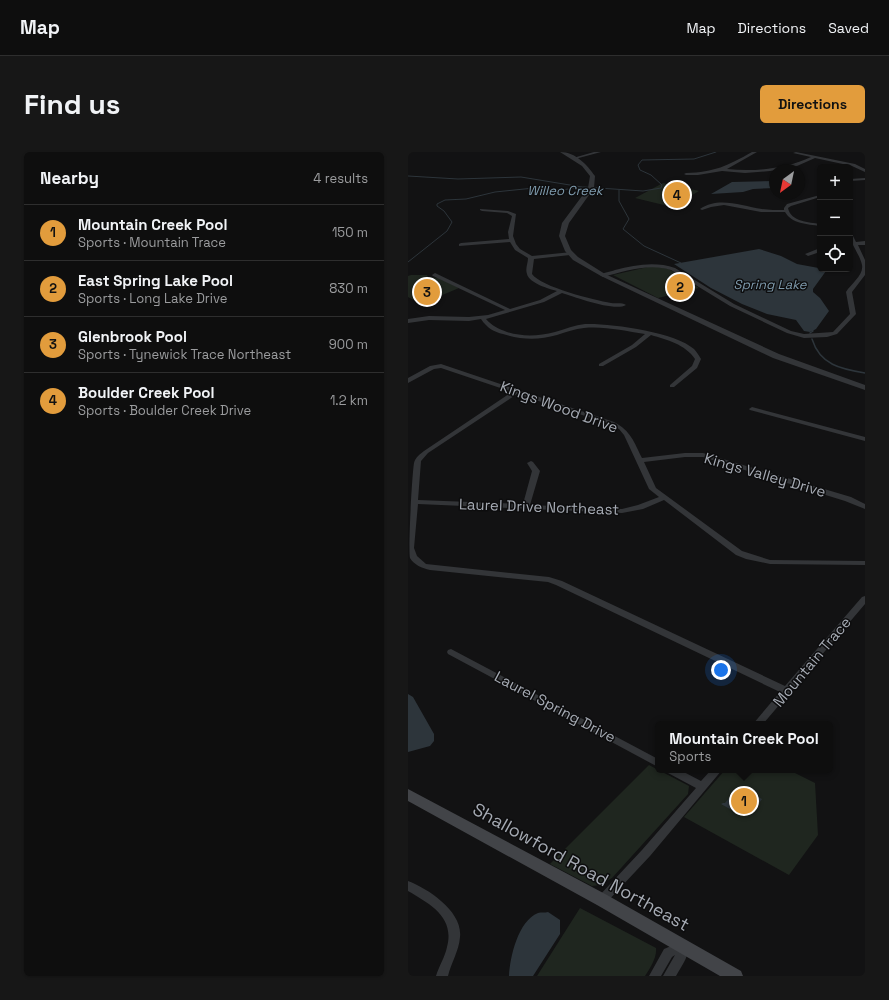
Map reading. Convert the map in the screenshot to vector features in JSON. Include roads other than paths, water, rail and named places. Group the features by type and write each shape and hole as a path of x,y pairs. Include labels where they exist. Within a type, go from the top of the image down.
{"main road":[{"name":"Shallowford Road Northeast","path":"409,797 602,900 734,976"}],"street":[{"path":"563,152 589,168 593,175 594,181 590,190 564,226 562,236 569,251 584,265 776,356 865,388"},
{"path":"575,158 599,152"},
{"path":"724,170 755,152"},
{"path":"795,153 853,164 865,171"},
{"path":"686,174 707,174 724,170 758,172 815,157"},
{"path":"853,180 865,179"},
{"path":"817,197 789,205 786,208 788,216 794,219 817,224"},
{"path":"702,209 715,204 732,204 761,211 786,211"},
{"path":"482,210 508,212 514,215 510,229 512,240 518,250 530,257 569,251"},
{"path":"461,245 512,240"},
{"path":"853,244 865,244"},
{"path":"603,275 654,265 668,267 732,305 789,332 804,336 827,335 838,332 853,314 849,292 860,284 865,267 853,246"},
{"path":"808,254 817,251"},
{"path":"530,257 529,272 533,279 546,286 612,305 623,306"},
{"path":"435,275 509,310"},
{"path":"408,321 438,318 483,318 546,300 562,291"},
{"path":"483,318 488,326 496,330 533,340 585,326 650,333 666,337 694,352 698,362 672,386"},
{"path":"601,365 634,346 650,333"},
{"name":"Kings Wood Drive","path":"408,381 437,364 612,423 622,428 627,434 653,489 730,548 748,557 770,562 783,563 865,563"},
{"path":"517,392 421,457 417,466 414,502 411,553 413,557 423,566 440,570 549,580 560,583 787,691"},
{"path":"752,409 865,439"},
{"name":"Kings Valley Drive","path":"639,461 685,454 703,455 848,499 865,507"},
{"path":"526,507 536,471 531,463"},
{"name":"Laurel Drive Northeast","path":"414,502 622,511 640,507 663,498"},
{"name":"Mountain Trace","path":"761,721 865,599"},
{"name":"Laurel Spring Drive","path":"451,652 655,761"},
{"path":"677,773 703,787"},
{"path":"602,900 646,853 715,773"},
{"path":"408,886 440,905 448,914 453,925 455,936 453,946 442,976"},
{"path":"655,976 668,953 683,946"},
{"path":"669,976 679,962 683,946"}],"water":[{"path":"769,181 769,188 711,194 732,182"},
{"name":"Spring Lake","path":"759,249 781,256 797,264 817,268 817,272 825,272 813,289 813,292 820,298 829,311 816,329 810,332 804,331 796,320 767,314 742,304 711,288 674,264"},
{"path":"408,694 413,697 434,734 434,741 430,746 408,752"},
{"path":"738,787 762,799 757,806 745,803 739,814 721,804 725,803"},
{"path":"548,912 560,920 560,934 533,976 509,976 513,950 520,931 531,917 538,913"}],"waterway":[{"name":"Willeo Creek","path":"408,262 447,231 452,222 444,211 437,206 437,204 445,200 466,199 495,192 534,188 561,190 584,187 643,191 661,188 662,185 651,175 640,170 638,165 642,160 694,159 716,152"},
{"path":"408,176 458,179 521,177 582,187"},
{"path":"619,190 619,201 629,219 623,229 644,246 681,263"},
{"path":"810,333 813,331 811,329"},
{"path":"812,339 820,355 832,364 848,370 865,373"}],"place":[{"name":"Boulder Creek Pool","path":"677,195"},
{"name":"East Spring Lake Pool","path":"680,287"},
{"name":"Glenbrook Pool","path":"427,292"},
{"name":"Mountain Creek Pool","path":"744,801"}]}
